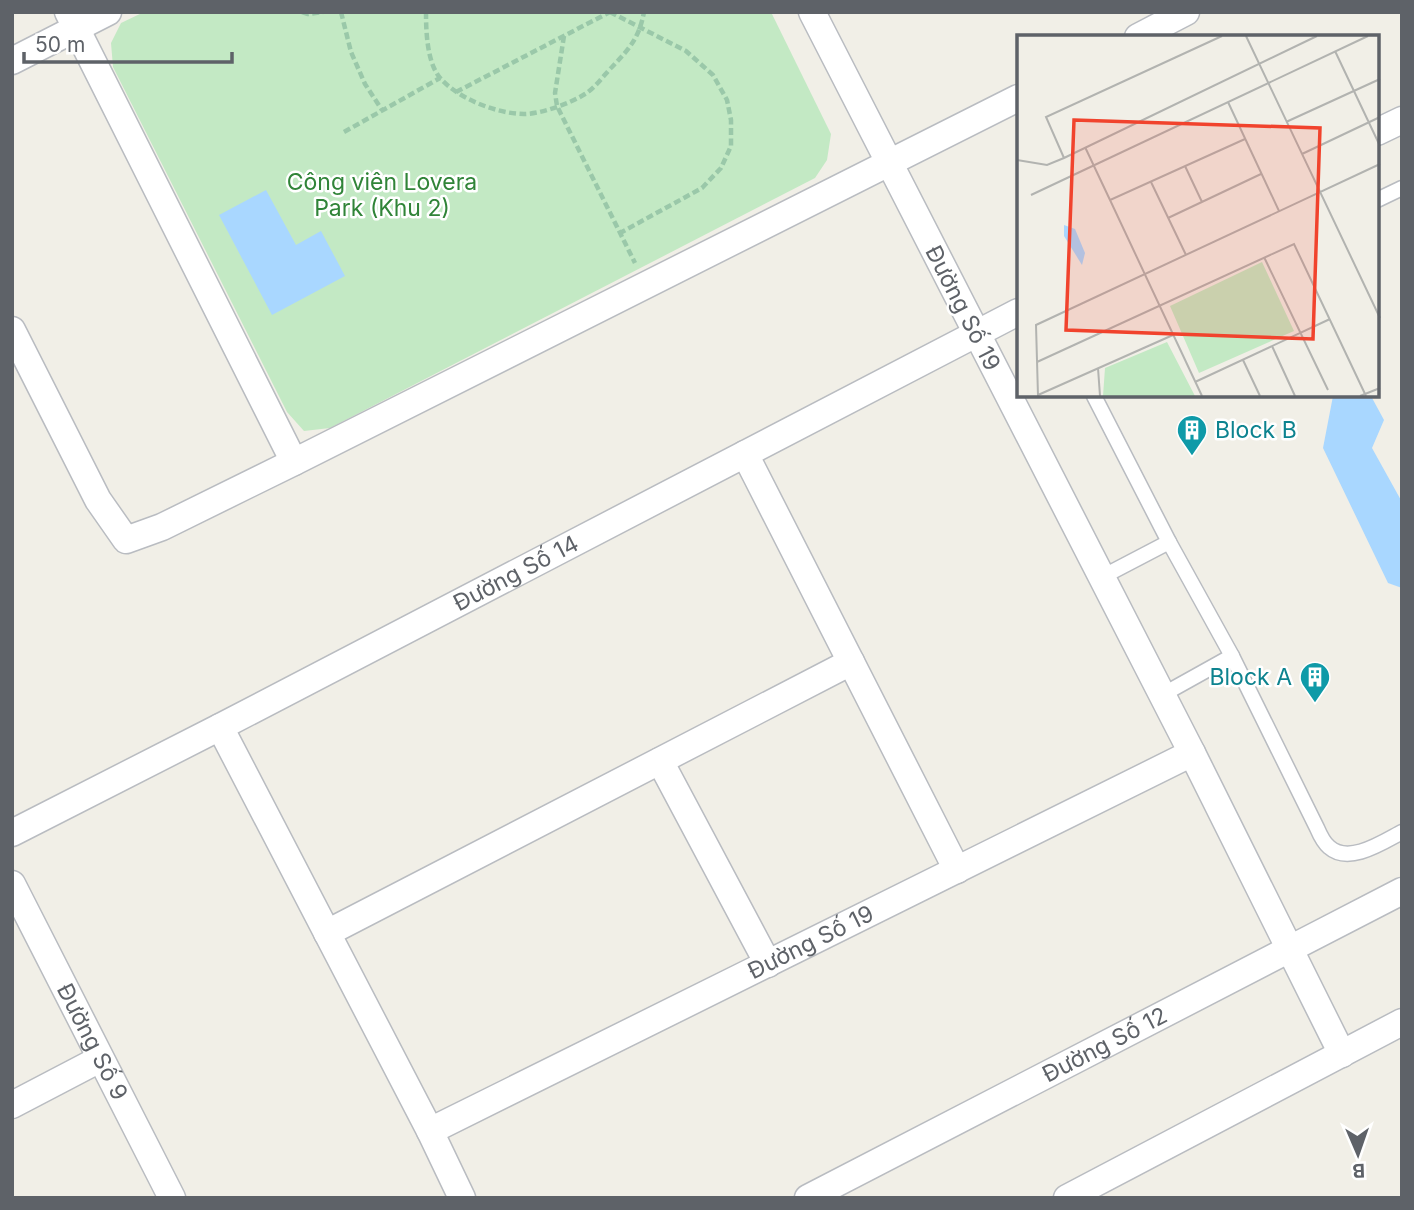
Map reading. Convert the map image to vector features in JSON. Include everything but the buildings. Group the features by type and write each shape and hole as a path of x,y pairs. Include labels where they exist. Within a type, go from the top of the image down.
{"street":[{"path":"12,61 72,20 108,12"},
{"name":"Đường Số 19","path":"812,12 1192,753 1342,1054"},
{"path":"1142,35 1186,12"},
{"path":"72,20 294,462"},
{"path":"12,330 98,500 126,540 162,527 294,462 1017,99"},
{"path":"1379,131 1402,120"},
{"name":"Đường Số 14","path":"12,833 1017,312"},
{"path":"745,454 957,870"},
{"path":"327,933 851,662"},
{"path":"220,727 430,1131 462,1198"},
{"name":"Đường Số 19","path":"430,1131 1192,753"},
{"path":"660,761 768,964"},
{"name":"Đường Số 9","path":"12,884 172,1198"},
{"name":"Đường Số 12","path":"808,1198 1402,891"},
{"path":"1067,1198 1402,1021"},
{"path":"12,1105 100,1059"}],"lane":[{"path":"1379,199 1402,188"},
{"path":"1095,397 1232,656 1328,846 1346,853 1356,852 1402,832"},
{"path":"1102,578 1169,541"},
{"path":"1162,695 1232,656"}],"path":[{"path":"302,12 323,12"},
{"path":"341,12 351,52 365,84 382,110"},
{"path":"426,12 430,56 440,78 456,92 482,106 524,114 547,111 587,93 631,47 641,28 644,12"},
{"path":"456,92 610,12 686,51 713,75 727,100 731,120 731,146 721,169 702,188 620,233"},
{"path":"564,36 555,93 557,106 647,286"},
{"path":"344,132 440,78"}],"green space":[{"name":"Công viên Lovera Park (Khu 2)","path":"144,12 771,12 831,134 827,160 815,178 330,428 304,431 287,412 113,67 111,43 121,23"}],"water":[{"path":"266,190 296,245 321,231 345,276 272,315 219,215"},
{"path":"1333,397 1372,397 1384,420 1372,448 1402,502 1402,588 1388,583 1323,448"}],"place":[{"name":"Block B","path":"1192,457"},
{"name":"Block A","path":"1315,704"}]}
